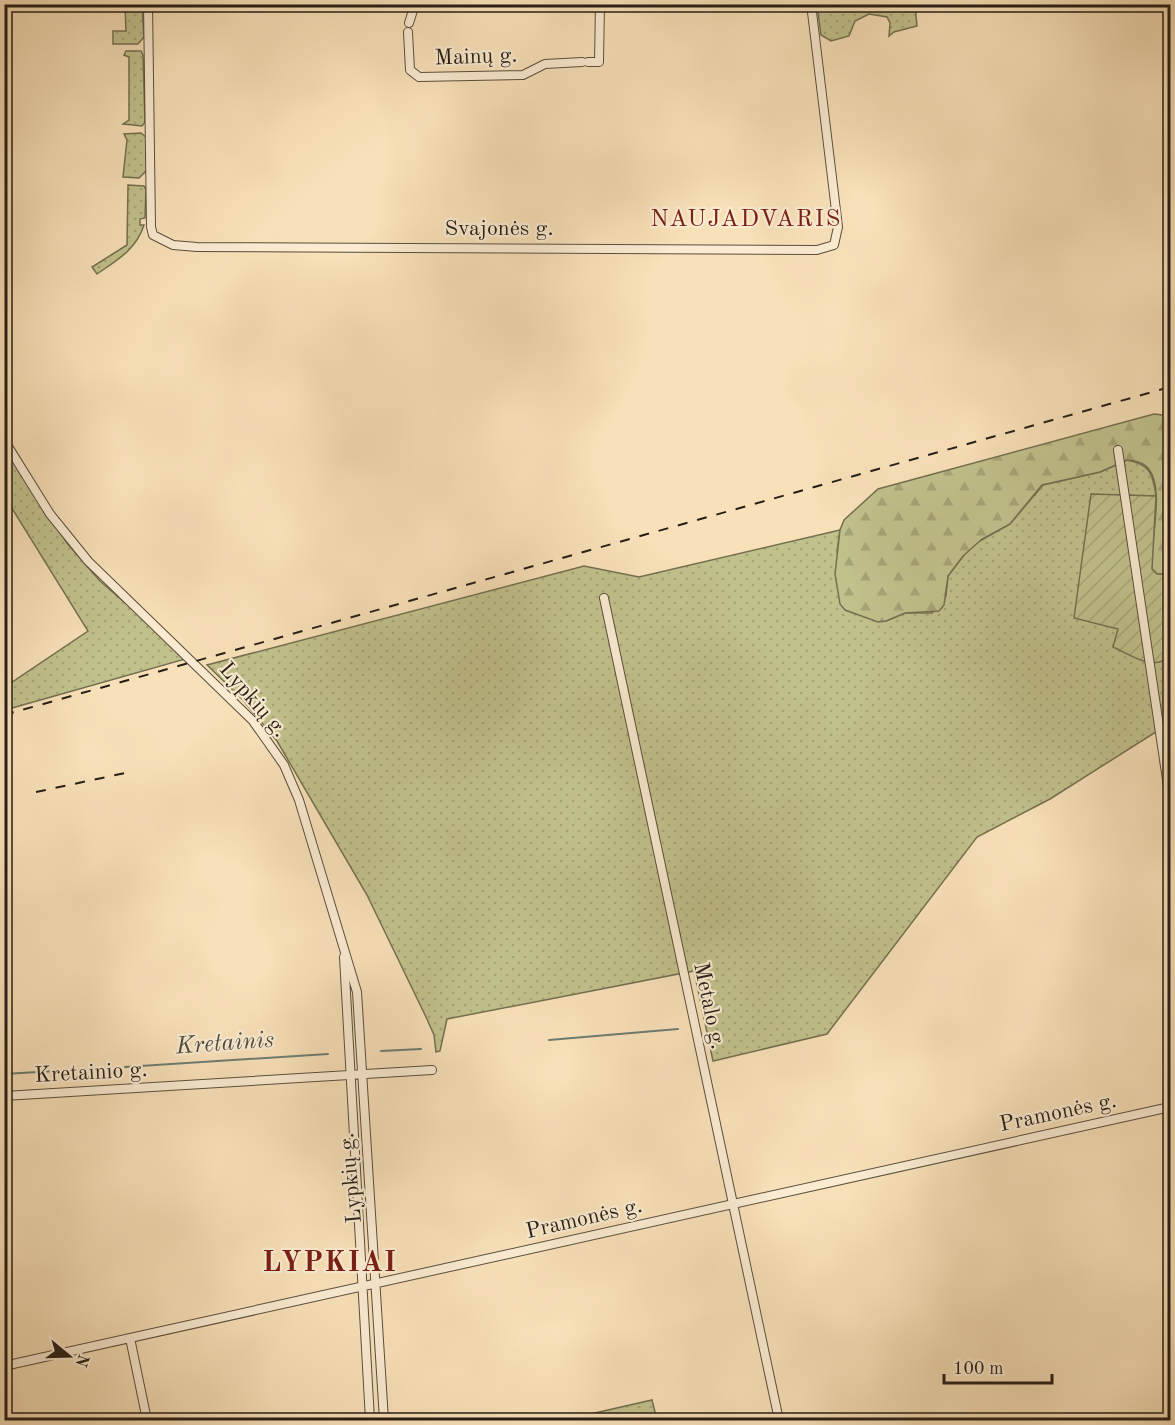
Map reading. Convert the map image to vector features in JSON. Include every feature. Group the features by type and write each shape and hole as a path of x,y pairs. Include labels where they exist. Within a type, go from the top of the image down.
{"street":[{"name":"Svajonės g.","path":"148,4 151,227 153,235 165,242 196,247 817,250 834,245 838,227 811,4"},
{"name":"Mainų g.","path":"414,4 409,28 410,70 418,77 523,75 545,64 599,62 600,4"},
{"name":"Lypkių g.","path":"4,440 50,514 83,555 111,586 194,661 254,721 284,765 304,814 357,992 384,1420"},
{"path":"1118,450 1170,801"},
{"name":"Metalo g.","path":"604,598 779,1420"},
{"name":"Lypkių g.","path":"341,935 346,967 370,1420"},
{"name":"Kretainio g.","path":"4,1096 432,1070"},
{"name":"Pramonės g.","path":"4,1366 1170,1107"},
{"path":"130,1338 147,1420"}],"green space":[{"path":"125,5 142,5 144,37 138,44 113,44 113,31 126,31"},
{"path":"817,5 915,5 917,26 894,32 889,36 890,23 887,17 869,14 855,21 849,36 831,41 821,35"},
{"path":"126,51 141,51 143,55 145,122 142,126 123,124 129,120 129,57 124,55"},
{"path":"141,133 146,137 147,170 139,178 123,177 127,140 124,134"},
{"path":"128,185 144,186 146,189 145,218 140,219 140,225 144,225 141,234 119,259 97,274 92,267 127,245"},
{"path":"1154,414 1170,416 1168,522 1170,575 1157,574 1152,569 1156,502 1153,477 1144,464 1127,460 1100,472 1042,485 1010,524 982,539 963,556 948,576 944,605 939,611 905,613 878,622 845,610 840,604 835,574 840,530 844,520 878,489"},
{"path":"4,448 67,543 100,581 189,658 5,710 5,687 88,631 5,497"},
{"path":"1127,460 1141,464 1149,471 1156,496 1091,495 1118,629 1169,658 1170,656 1170,723 1050,799 977,837 827,1034 713,1061 694,971 447,1019 440,1051 436,1052 434,1035 367,895 277,741 242,699 207,665 584,566 639,577 840,530 837,552 886,621 905,613 932,613 946,596 948,576 971,546 1010,524 1043,485 1100,472"},
{"path":"1091,494 1156,496 1152,569 1157,574 1170,575 1170,656 1163,661 1149,662 1134,658 1113,647 1118,629 1074,618"},
{"path":"652,1400 657,1420 564,1420"}],"waterway":[{"name":"Kretainis","path":"549,1040 678,1029"},
{"name":"Kretainis","path":"381,1051 421,1049"},
{"name":"Kretainis","path":"125,1067 328,1054"},
{"name":"Kretainis","path":"4,1074 107,1068"}],"railway":[{"path":"1164,188 1170,192"},
{"path":"4,715 1170,387"},
{"path":"36,792 130,772"}],"district":[{"name":"NAUJADVARIS","path":"746,220"},
{"name":"LYPKIAI","path":"330,1264"}]}
